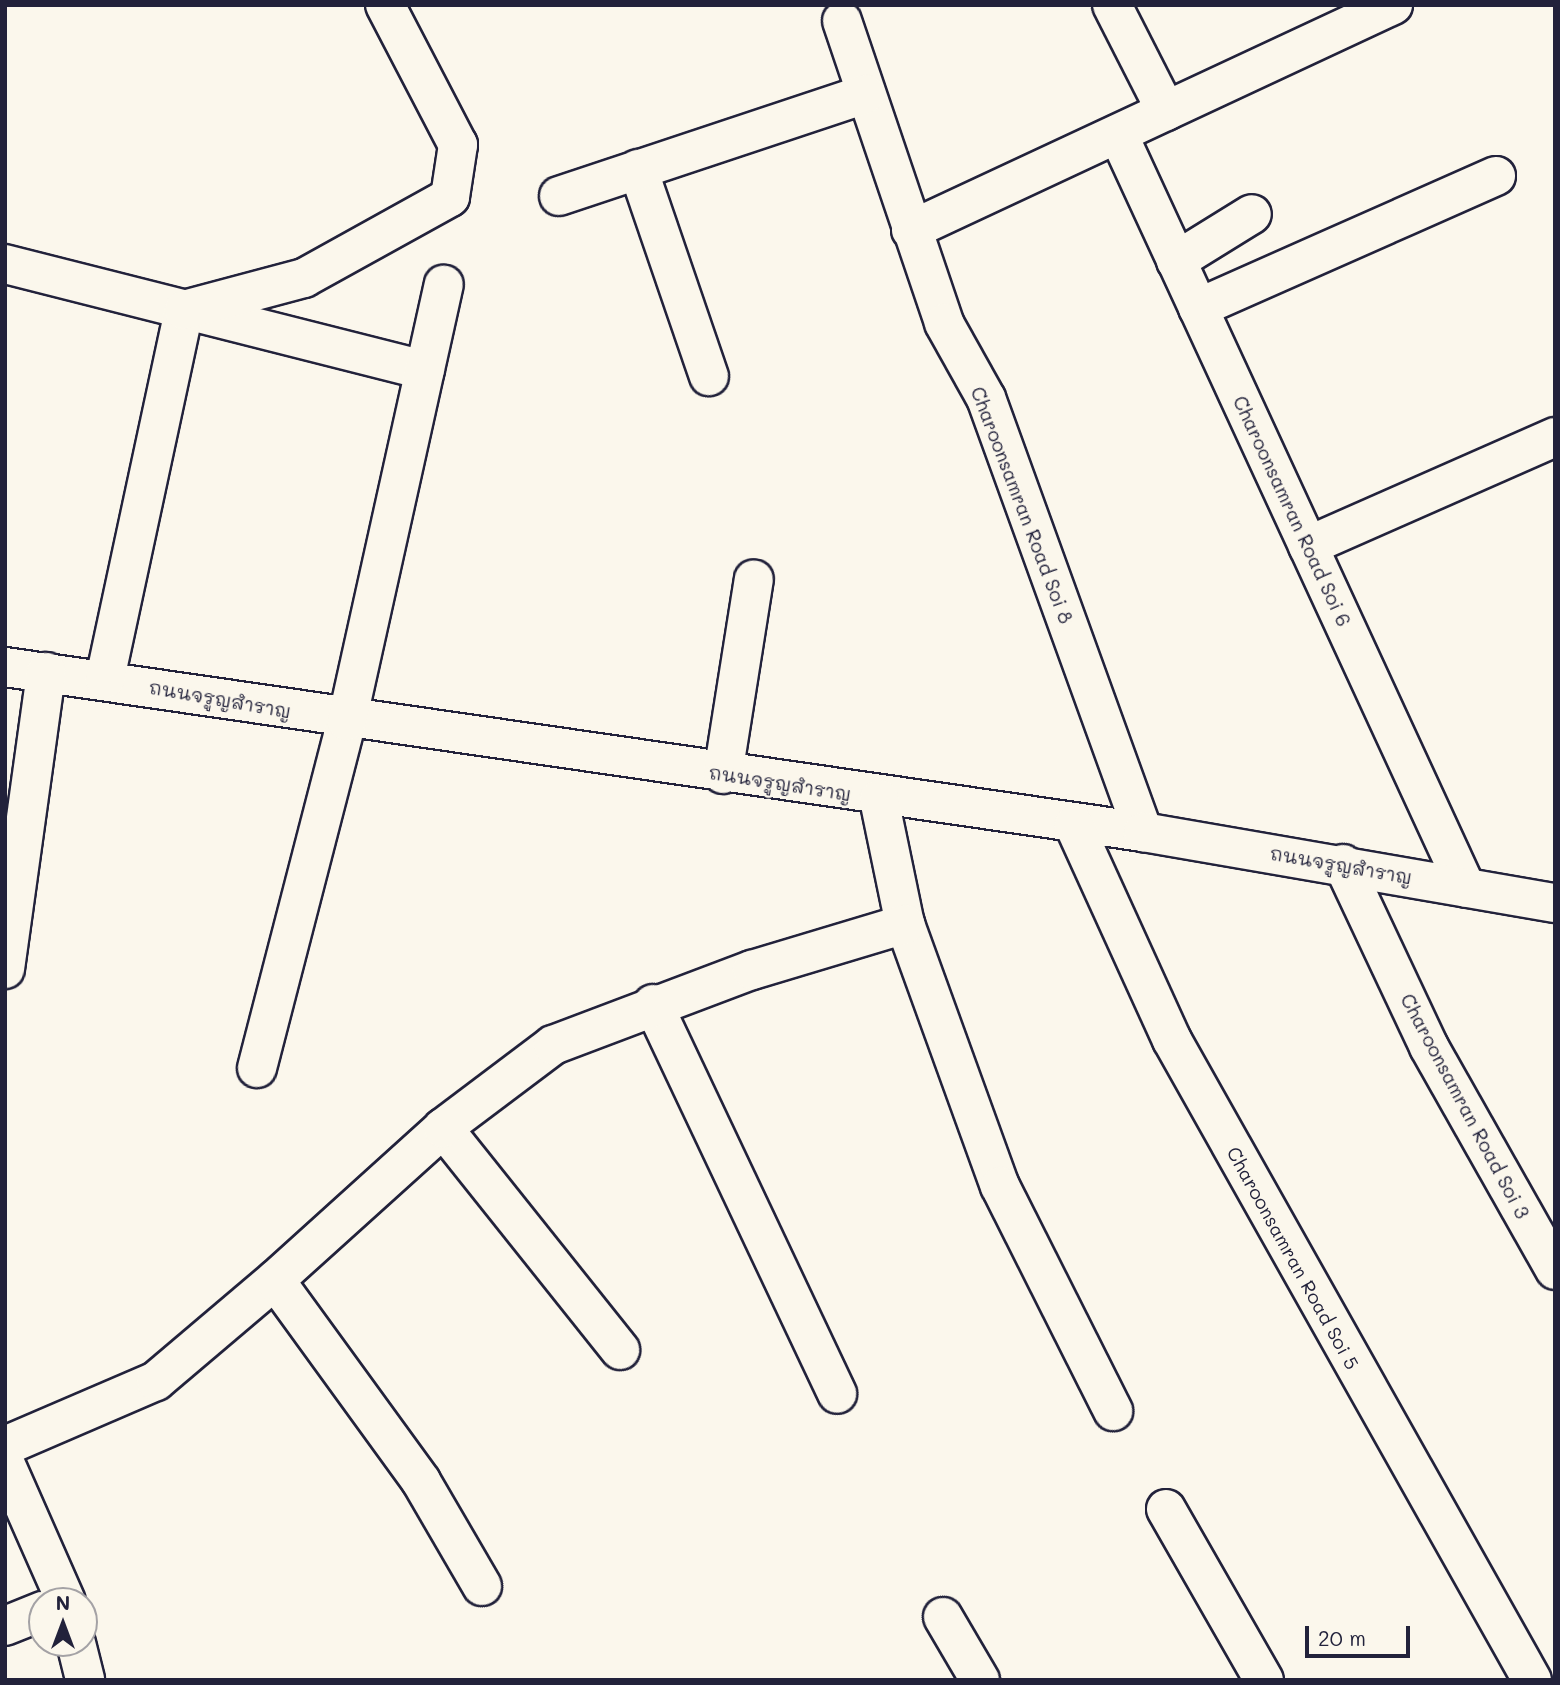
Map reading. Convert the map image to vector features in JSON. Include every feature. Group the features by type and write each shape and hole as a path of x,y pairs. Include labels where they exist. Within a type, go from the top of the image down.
{"street":[{"path":"184,310 304,278 450,197 458,145 385,5"},
{"path":"1112,5 1166,111"},
{"path":"911,230 1393,5"},
{"name":"Charoonsamran Road Soi 8","path":"842,21 944,323 986,398 1143,832"},
{"path":"559,196 866,94"},
{"name":"Charoonsamran Road Soi 6","path":"1118,134 1466,888"},
{"path":"638,169 709,376"},
{"path":"1198,308 1496,176"},
{"path":"1176,261 1252,214"},
{"path":"5,264 425,370"},
{"path":"257,1068 347,721 444,285"},
{"path":"105,679 184,310"},
{"path":"1308,546 1555,437"},
{"path":"723,774 754,579"},
{"name":"ถนนจรูญสำราญ","path":"5,667 105,679 347,721 723,774 879,799 1143,832 1343,864 1555,903"},
{"path":"5,969 46,672"},
{"path":"879,799 905,924 1000,1186 1113,1412"},
{"name":"Charoonsamran Road Soi 5","path":"1074,825 1179,1052 1532,1680"},
{"name":"Charoonsamran Road Soi 3","path":"1343,864 1429,1047 1555,1270"},
{"path":"5,1446 156,1381 275,1280 443,1128 514,1068 553,1045 653,1004 905,924"},
{"path":"653,1004 837,1394"},
{"path":"443,1128 620,1350"},
{"path":"275,1280 421,1481 482,1586"},
{"path":"5,1463 60,1587"},
{"path":"1166,1509 1264,1680"},
{"path":"5,1626 28,1617"},
{"path":"943,1617 980,1680"},
{"path":"79,1657 85,1680"}]}
